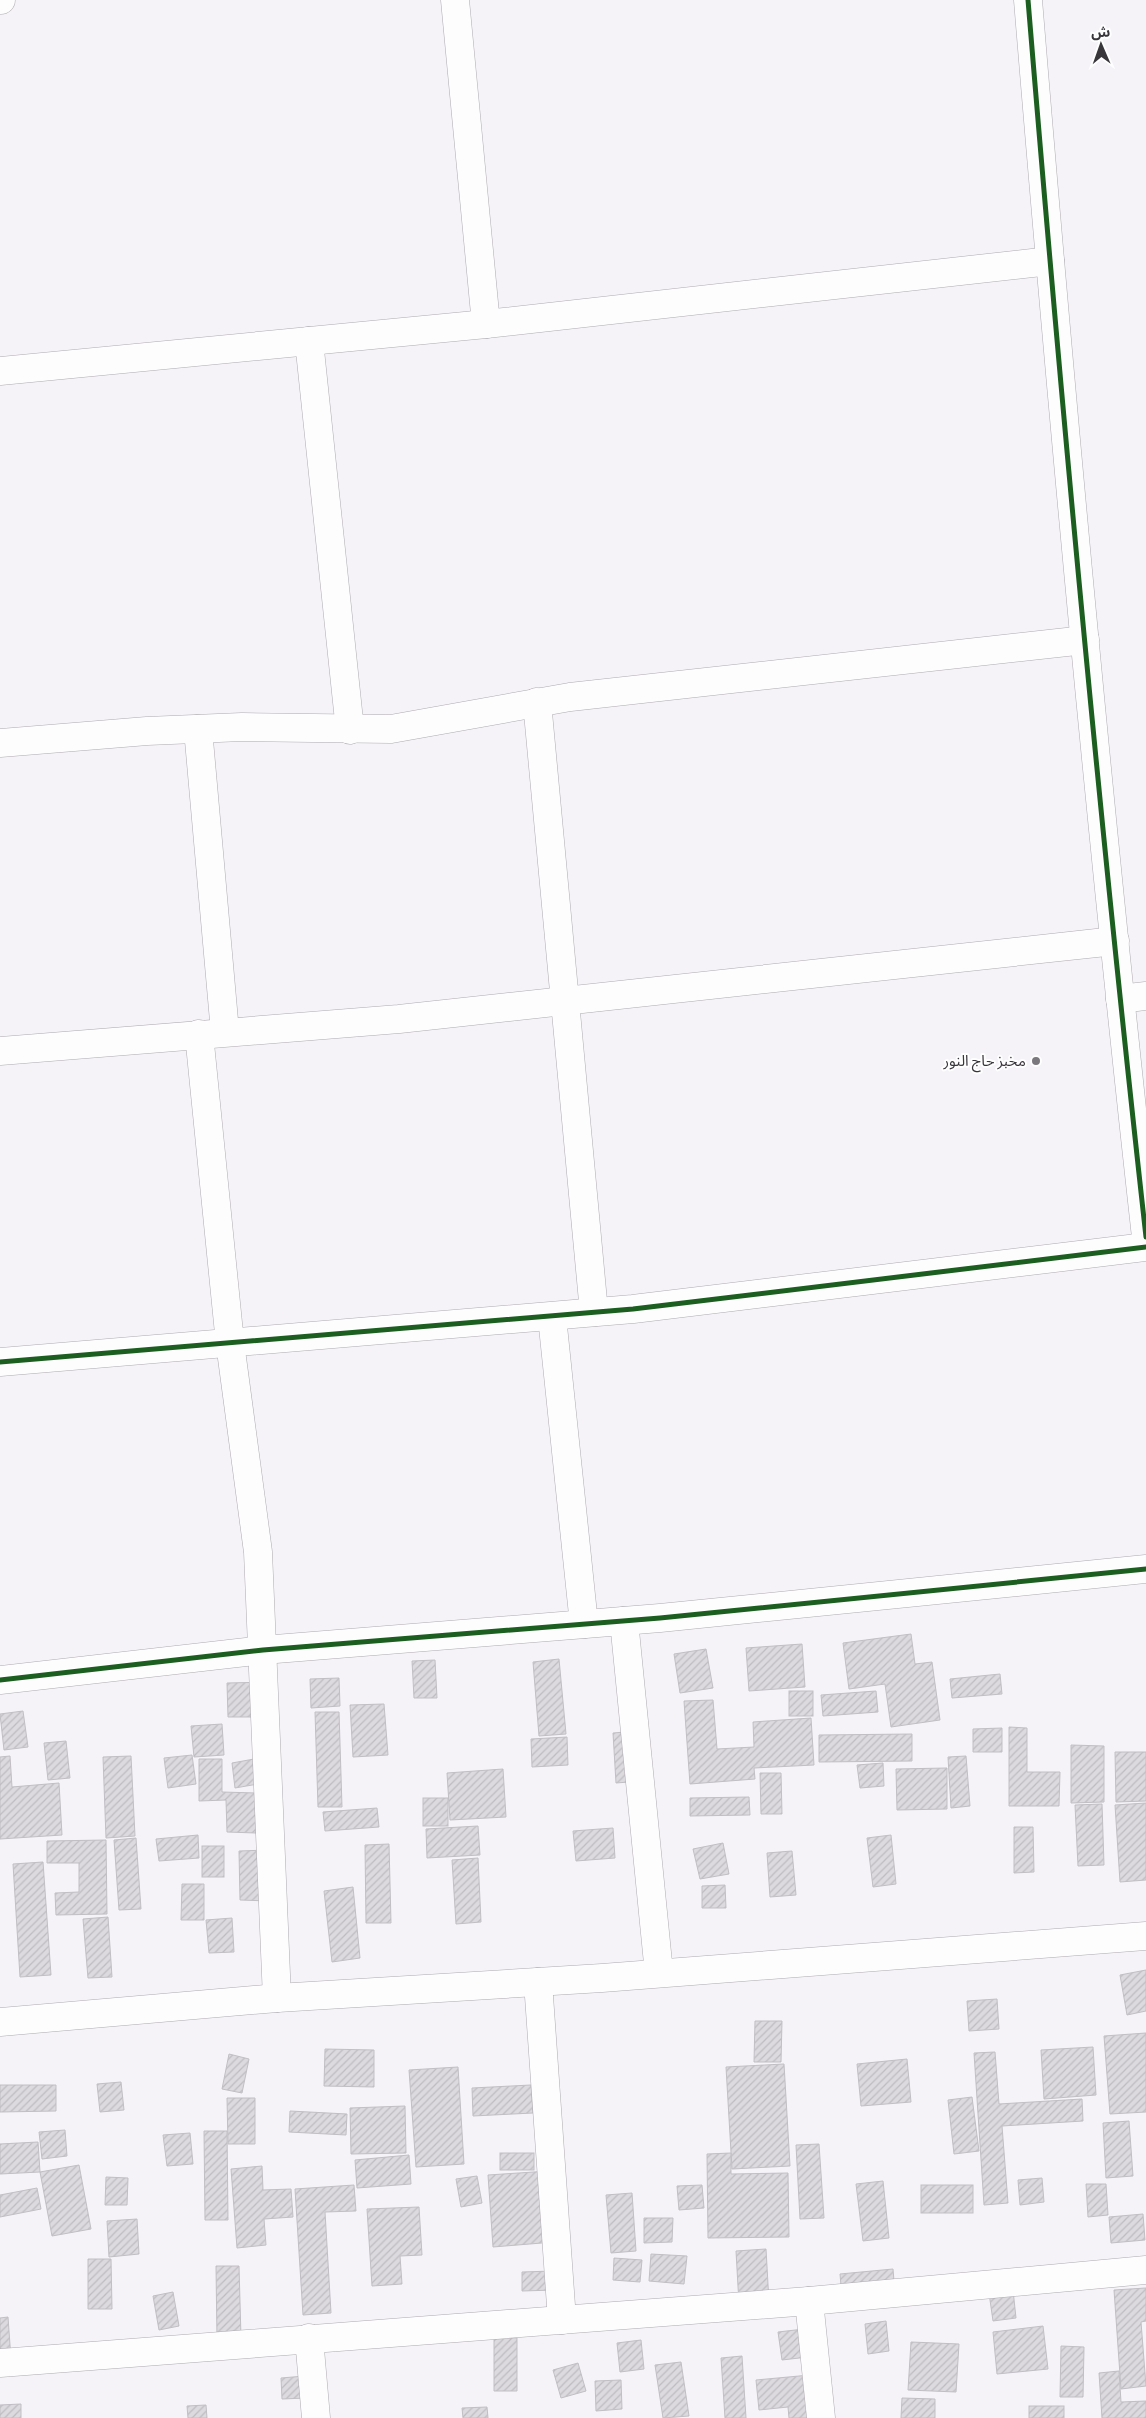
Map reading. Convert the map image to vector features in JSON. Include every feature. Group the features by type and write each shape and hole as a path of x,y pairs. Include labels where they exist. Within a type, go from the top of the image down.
{"street":[{"path":"455,0 486,324"},
{"path":"1028,0 1085,640 1115,941 1133,997 1146,1236"},
{"path":"0,371 486,324 1050,261"},
{"path":"309,341 350,730"},
{"path":"0,743 242,727 350,730 391,729 537,702 1085,640"},
{"path":"537,702 594,1312"},
{"path":"198,729 212,1033 230,1343 258,1552 277,1998"},
{"path":"0,1051 399,1019 1115,941"},
{"path":"0,1362 633,1309 1146,1247"},
{"path":"552,1317 584,1624"},
{"path":"0,1680 262,1650 584,1624 1146,1569"},
{"path":"624,1620 659,1973"},
{"path":"0,2022 277,1998 538,1982 1146,1936"},
{"path":"538,1982 562,2320"},
{"path":"0,2364 309,2338 809,2301 1146,2270"},
{"path":"809,2301 821,2418"},
{"path":"309,2338 316,2418"}],"building":[{"path":"911,1634 915,1664 932,1662 940,1720 891,1727 885,1684 849,1689 843,1643"},
{"path":"802,1644 805,1687 749,1691 746,1648"},
{"path":"706,1649 713,1688 680,1693 674,1654"},
{"path":"559,1659 566,1734 539,1736 533,1662"},
{"path":"435,1660 437,1698 414,1698 412,1661"},
{"path":"1000,1674 1002,1694 952,1698 950,1679"},
{"path":"339,1678 340,1706 311,1708 310,1679"},
{"path":"272,1682 273,1717 228,1717 227,1683"},
{"path":"789,1691 813,1691 813,1716 789,1716"},
{"path":"876,1691 878,1712 823,1716 821,1695"},
{"path":"713,1700 717,1749 754,1747 753,1722 811,1718 814,1765 754,1768 755,1779 690,1784 684,1701"},
{"path":"384,1704 388,1755 353,1757 350,1705"},
{"path":"23,1711 28,1747 4,1750 0,1714"},
{"path":"315,1712 339,1712 342,1807 318,1807"},
{"path":"222,1724 224,1755 194,1757 191,1726"},
{"path":"1009,1727 1027,1728 1027,1772 1060,1772 1059,1806 1009,1806"},
{"path":"1002,1728 1002,1752 973,1752 973,1729"},
{"path":"637,1731 641,1781 616,1783 613,1733"},
{"path":"912,1734 912,1761 819,1762 819,1735"},
{"path":"567,1737 568,1765 532,1767 531,1739"},
{"path":"66,1741 70,1778 48,1780 44,1743"},
{"path":"1071,1745 1104,1746 1104,1802 1071,1803"},
{"path":"1115,1752 1146,1752 1146,1801 1116,1802"},
{"path":"192,1755 196,1784 168,1788 164,1758"},
{"path":"10,1756 12,1787 59,1783 62,1835 0,1839 0,1757"},
{"path":"131,1756 135,1836 106,1838 103,1757"},
{"path":"966,1756 970,1806 951,1808 948,1757"},
{"path":"199,1759 222,1759 222,1792 256,1793 256,1833 227,1832 226,1800 199,1801"},
{"path":"254,1759 258,1784 235,1788 232,1763"},
{"path":"883,1763 884,1786 860,1788 857,1765"},
{"path":"947,1768 947,1809 897,1810 896,1769"},
{"path":"503,1769 506,1817 450,1820 447,1773"},
{"path":"760,1773 781,1773 782,1814 761,1814"},
{"path":"749,1797 750,1815 690,1816 690,1798"},
{"path":"423,1798 448,1798 448,1826 423,1826"},
{"path":"1146,1803 1146,1880 1120,1882 1115,1805"},
{"path":"1102,1804 1104,1865 1078,1866 1075,1805"},
{"path":"377,1808 379,1827 325,1831 323,1812"},
{"path":"478,1826 480,1855 427,1858 426,1829"},
{"path":"1014,1827 1033,1827 1034,1872 1014,1873"},
{"path":"613,1828 615,1858 576,1861 573,1831"},
{"path":"198,1835 199,1858 159,1861 156,1839"},
{"path":"891,1835 896,1884 873,1887 867,1838"},
{"path":"136,1838 141,1909 119,1910 114,1840"},
{"path":"106,1840 107,1914 56,1915 55,1893 79,1892 79,1863 47,1863 47,1841"},
{"path":"723,1843 729,1874 700,1879 693,1849"},
{"path":"389,1844 391,1923 366,1923 365,1845"},
{"path":"202,1846 224,1846 224,1877 202,1877"},
{"path":"268,1850 269,1901 240,1900 239,1851"},
{"path":"792,1851 796,1895 770,1897 767,1853"},
{"path":"478,1858 481,1922 456,1924 452,1860"},
{"path":"43,1862 51,1975 20,1977 13,1864"},
{"path":"182,1884 204,1884 204,1920 181,1920"},
{"path":"725,1885 726,1908 702,1908 702,1886"},
{"path":"353,1887 360,1958 332,1962 324,1891"},
{"path":"108,1917 112,1977 88,1978 83,1919"},
{"path":"232,1918 234,1952 209,1953 206,1920"},
{"path":"1146,1970 1146,2011 1127,2015 1120,1975"},
{"path":"997,1999 999,2029 969,2031 967,2001"},
{"path":"755,2021 782,2021 781,2062 754,2062"},
{"path":"1146,2033 1146,2112 1110,2114 1104,2036"},
{"path":"1093,2047 1096,2095 1044,2099 1041,2050"},
{"path":"325,2049 374,2050 374,2087 324,2086"},
{"path":"995,2052 999,2104 1082,2099 1083,2121 1002,2126 1008,2203 984,2205 974,2053"},
{"path":"229,2054 249,2059 242,2093 222,2089"},
{"path":"907,2059 911,2102 861,2106 857,2064"},
{"path":"784,2064 790,2166 732,2169 726,2067"},
{"path":"458,2067 464,2164 416,2167 409,2070"},
{"path":"121,2082 124,2110 100,2112 97,2084"},
{"path":"0,2085 56,2085 56,2111 0,2112"},
{"path":"531,2085 533,2113 473,2116 472,2088"},
{"path":"972,2097 979,2151 954,2154 948,2100"},
{"path":"227,2098 255,2098 255,2144 228,2144"},
{"path":"405,2106 406,2153 351,2154 350,2108"},
{"path":"290,2111 347,2114 346,2135 289,2132"},
{"path":"1129,2121 1133,2176 1106,2178 1103,2123"},
{"path":"65,2130 67,2156 42,2159 39,2132"},
{"path":"204,2131 227,2131 228,2220 205,2220"},
{"path":"190,2133 193,2164 167,2166 163,2135"},
{"path":"38,2142 40,2172 0,2174 0,2144"},
{"path":"819,2144 824,2218 800,2219 796,2145"},
{"path":"500,2153 534,2153 534,2170 500,2170"},
{"path":"731,2153 731,2174 788,2173 789,2237 708,2238 707,2154"},
{"path":"409,2155 411,2184 357,2188 355,2160"},
{"path":"79,2165 91,2229 52,2236 40,2172"},
{"path":"262,2166 263,2190 291,2189 293,2217 264,2219 266,2245 237,2248 231,2169"},
{"path":"549,2171 554,2242 493,2247 488,2175"},
{"path":"477,2176 482,2203 461,2207 456,2179"},
{"path":"106,2177 128,2178 127,2205 105,2205"},
{"path":"1042,2178 1044,2202 1020,2205 1018,2180"},
{"path":"883,2181 889,2238 863,2241 856,2184"},
{"path":"1086,2184 1106,2184 1108,2215 1088,2217"},
{"path":"354,2185 356,2211 325,2212 331,2313 303,2315 295,2189"},
{"path":"702,2185 704,2208 679,2210 677,2186"},
{"path":"921,2185 973,2185 973,2213 921,2213"},
{"path":"37,2188 41,2209 0,2217 0,2195"},
{"path":"632,2193 636,2251 611,2253 606,2195"},
{"path":"419,2207 422,2255 400,2256 402,2284 372,2286 367,2209"},
{"path":"1143,2214 1145,2240 1111,2243 1109,2217"},
{"path":"644,2218 673,2218 672,2242 644,2243"},
{"path":"137,2219 139,2254 109,2257 107,2221"},
{"path":"766,2249 769,2302 739,2304 736,2251"},
{"path":"651,2254 687,2256 684,2284 649,2281"},
{"path":"614,2258 642,2260 640,2282 613,2280"},
{"path":"88,2259 111,2259 112,2309 88,2309"},
{"path":"216,2266 239,2266 241,2338 217,2339"},
{"path":"893,2269 895,2293 842,2297 840,2274"},
{"path":"553,2271 554,2290 522,2291 522,2272"},
{"path":"1146,2288 1146,2321 1141,2322 1146,2386 1121,2389 1114,2290"},
{"path":"1013,2290 1016,2318 993,2321 989,2293"},
{"path":"173,2292 179,2326 159,2330 153,2296"},
{"path":"8,2317 11,2359 0,2360 0,2318"},
{"path":"886,2321 889,2351 868,2354 865,2324"},
{"path":"1043,2326 1048,2369 997,2374 993,2332"},
{"path":"804,2329 808,2357 782,2360 778,2332"},
{"path":"494,2337 517,2338 517,2391 494,2391"},
{"path":"641,2340 644,2369 620,2372 617,2343"},
{"path":"911,2342 959,2344 956,2392 908,2390"},
{"path":"1061,2346 1084,2347 1083,2397 1060,2397"},
{"path":"742,2356 746,2418 725,2418 721,2358"},
{"path":"681,2362 689,2416 663,2418 655,2365"},
{"path":"578,2363 586,2391 561,2398 553,2370"},
{"path":"1119,2371 1121,2402 1146,2401 1146,2418 1102,2418 1099,2373"},
{"path":"810,2375 813,2418 789,2418 788,2407 759,2410 756,2380"},
{"path":"305,2376 306,2398 282,2399 281,2378"},
{"path":"621,2380 622,2409 596,2411 595,2381"},
{"path":"902,2398 935,2399 935,2418 901,2418"},
{"path":"21,2404 21,2418 0,2418 0,2405"},
{"path":"206,2405 207,2418 188,2418 187,2406"},
{"path":"1029,2406 1064,2406 1064,2418 1029,2418"},
{"path":"487,2407 488,2418 463,2418 462,2408"}],"cycle path":[{"path":"1028,0 1054,310 1083,619 1146,1237"},
{"path":"0,1362 633,1309 1146,1247"},
{"path":"0,1680 263,1650 660,1618 1146,1569"}],"place":[{"name":"مخبز حاج النور","path":"1036,1061"}]}
